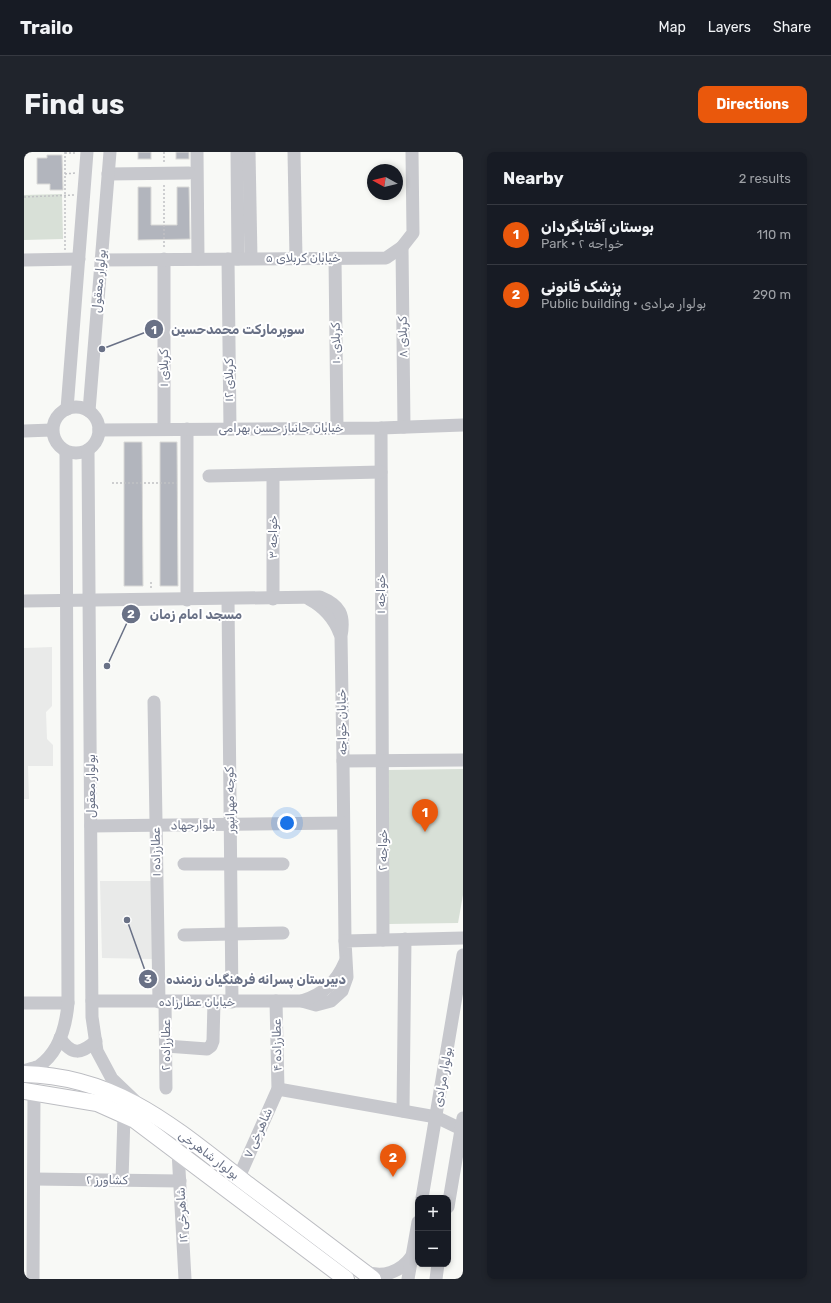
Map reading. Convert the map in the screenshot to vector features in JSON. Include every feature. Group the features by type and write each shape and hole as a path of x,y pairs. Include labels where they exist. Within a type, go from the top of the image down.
{"main road":[{"name":"بولوار شاهرخی","path":"24,1072 70,1078 100,1087 140,1105 239,1177 373,1279"},
{"name":"بولوار شاهرخی","path":"29,1092 97,1103 135,1120 346,1279"}],"street":[{"name":"بولوار معقول","path":"66,409 79,259 84,152"},
{"name":"بولوار معقول","path":"89,411 110,152"},
{"path":"197,152 198,259"},
{"path":"236,152 239,259"},
{"path":"239,259 249,152"},
{"path":"294,152 296,258"},
{"name":"خیابان کربلای ۵","path":"101,260 386,258 402,247 413,233 412,152"},
{"path":"108,174 189,173"},
{"name":"کربلای ۸","path":"402,247 404,427"},
{"name":"کربلای ۱۰","path":"335,258 337,428"},
{"path":"24,260 79,259"},
{"name":"کربلای ۱","path":"164,259 164,429"},
{"name":"کربلای ۱۲","path":"230,429 239,259"},
{"path":"78,407 89,411 94,416 99,430 94,445 88,450 77,454 66,452 58,446 54,439 52,430 56,417 66,409 78,407"},
{"name":"خیابان جانباز حسن بهرامی","path":"99,430 381,428 463,425"},
{"name":"خواجه ۱","path":"381,428 382,761"},
{"path":"187,429 187,600"},
{"path":"24,431 52,430"},
{"name":"بولوار معقول","path":"88,450 92,1017 97,1051 112,1079 140,1105"},
{"name":"بولوار معقول","path":"24,1072 38,1066 58,1046 67,1020 66,452"},
{"path":"209,476 381,472"},
{"name":"خواجه ۳","path":"273,475 273,599"},
{"name":"خیابان خواجه","path":"24,601 273,599 320,597 332,602 340,612 343,624 341,636 343,761 463,760"},
{"name":"کوچه مهرانپور","path":"228,599 232,1002"},
{"name":"عطارزاده ۱","path":"154,702 156,826 162,1002"},
{"name":"خیابان عطارزاده","path":"92,1002 302,1001 316,1005 331,1001 342,991 347,977 345,962 343,761"},
{"name":"خواجه ۲","path":"382,761 383,940"},
{"name":"بلوارجهاد","path":"91,826 344,823"},
{"path":"184,864 283,864"},
{"path":"184,935 283,933"},
{"path":"345,941 463,938"},
{"path":"403,1111 405,940"},
{"name":"بولوار مرادی","path":"423,1195 463,955"},
{"name":"عطارزاده ۴","path":"276,1001 278,1089"},
{"name":"عطارزاده ۲","path":"162,1002 166,1046 166,1088"},
{"path":"166,1046 207,1049 211,1046 213,1041 214,1002"},
{"path":"24,1003 68,1003"},
{"path":"60,1038 67,1048 76,1052 85,1050 96,1041"},
{"path":"278,1089 436,1117 462,1126 450,1195"},
{"name":"شاهرخی ۷","path":"239,1177 278,1089"},
{"path":"29,1092 34,1179 29,1199 33,1279"},
{"path":"122,1180 124,1116"},
{"name":"شاهرخی ۱۲","path":"178,1151 185,1279"},
{"name":"کشاورز ۲","path":"34,1179 180,1181"},
{"path":"408,1279 416,1231"},
{"path":"360,1269 374,1274 389,1274 402,1267 412,1256"},
{"path":"436,1279 438,1267"}],"path":[{"path":"65,260 65,153 84,152"},
{"path":"164,152 164,259"},
{"path":"24,197 78,195"},
{"path":"112,483 181,482"}],"shaded area":[{"path":"62,194 63,239 24,240 24,195"},
{"path":"52,647 52,706 46,712 47,739 53,745 53,766 28,766 29,799 24,799 24,648"},
{"path":"463,769 463,895 458,923 389,924 387,770"},
{"path":"100,881 153,881 154,959 102,958"}],"building":[{"path":"138,152 151,152 151,159 138,159"},
{"path":"176,152 189,152 189,159 176,159"},
{"path":"47,155 62,155 63,190 50,190 50,184 37,184 37,158 47,158"},
{"path":"138,187 151,187 151,225 177,225 177,187 189,187 190,239 138,240"},
{"path":"124,442 142,442 143,586 124,586"},
{"path":"160,442 177,442 178,586 160,586"}],"place":[{"name":"سوپرمارکت محمدحسین","path":"102,349"},
{"name":"مسجد امام زمان","path":"107,666"},
{"name":"بوستان آفتابگردان","path":"425,832"},
{"name":"دبیرستان پسرانه فرهنگیان رزمنده","path":"127,920"},
{"name":"پزشک قانونی","path":"393,1177"}]}
